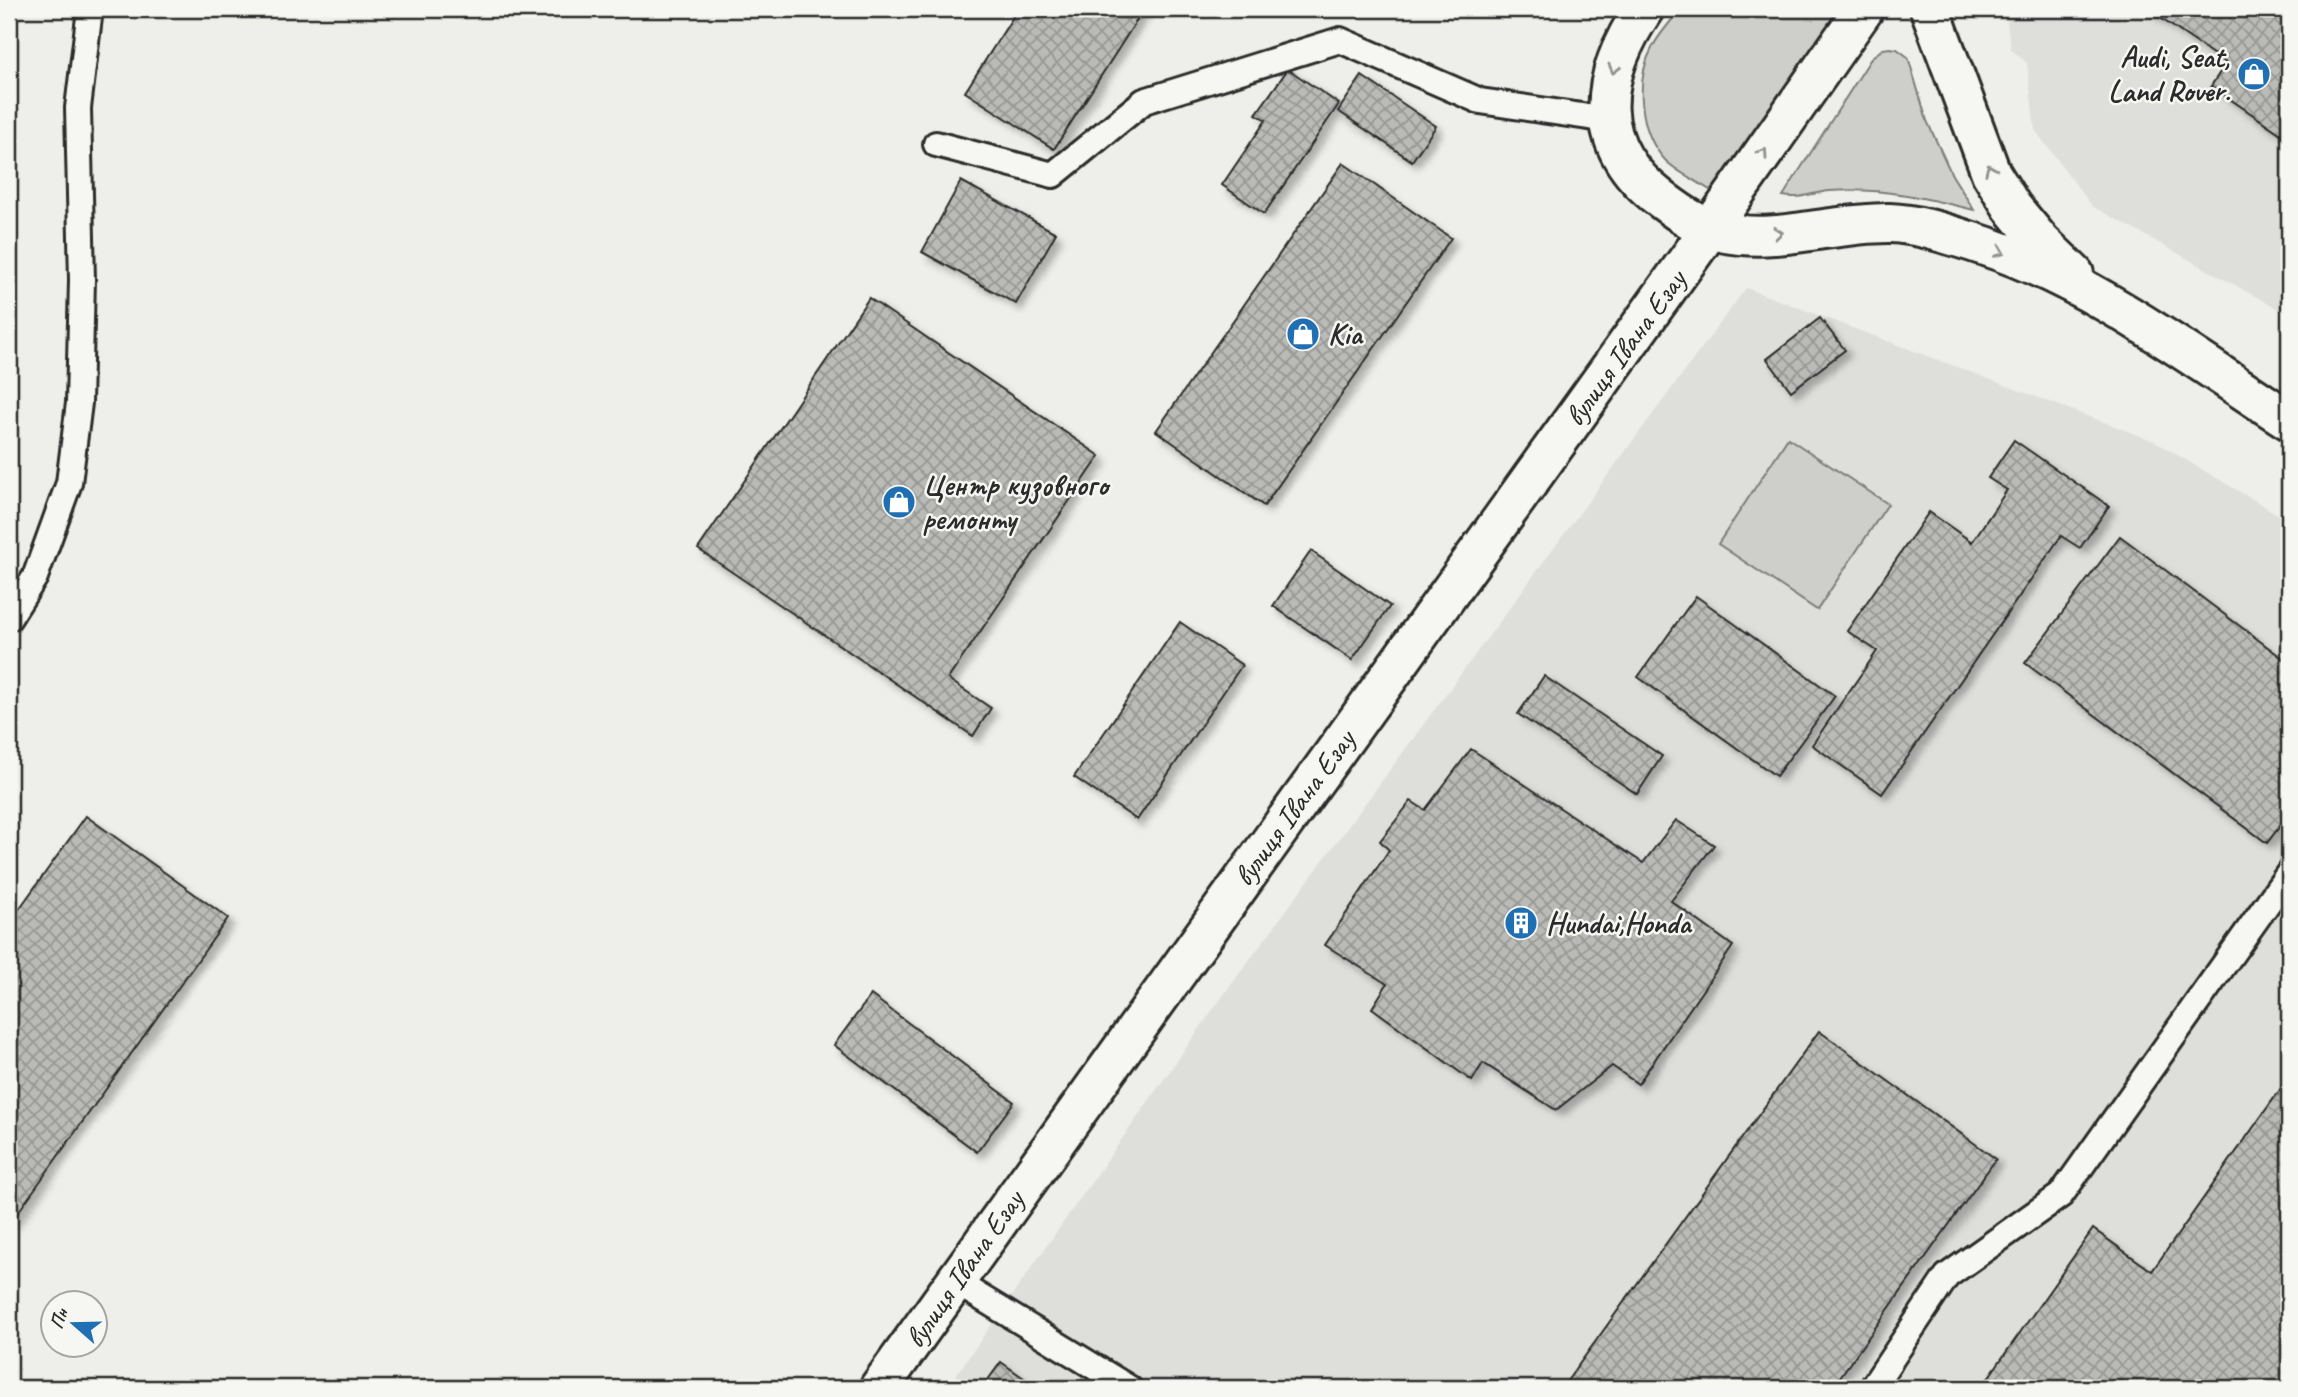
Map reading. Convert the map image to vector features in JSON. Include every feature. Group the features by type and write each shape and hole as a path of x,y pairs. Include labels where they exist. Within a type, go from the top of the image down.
{"street":[{"path":"1644,9 1615,61 1609,88 1609,120 1616,148 1630,170 1651,191 1684,216 1710,229 1757,236 1842,225 1892,223 1935,231 1985,246 2096,295 2289,420"},
{"name":"вулиця Івана Езау","path":"879,1388 1710,229 1864,9"},
{"path":"1930,9 1991,173 2012,207 2041,242 2096,295"}],"lane":[{"path":"9,618 35,577 69,483 79,403 82,280 78,108 90,9"},
{"path":"936,144 1053,175 1144,101 1340,40 1480,101 1609,120"},
{"path":"1872,1388 1947,1276 2061,1195 2289,873"},
{"path":"954,1281 1129,1388"}],"shaded area":[{"path":"1681,9 1843,9 1720,183 1710,190 1665,160 1656,149 1642,106 1643,75 1652,48"},
{"path":"2005,9 2289,9 2289,315 2092,206 2035,130 2027,63 2011,49"},
{"path":"1883,49 1897,49 1908,57 1927,121 1952,175 1974,210 1885,192 1849,190 1783,196 1872,57"},
{"path":"1746,288 2154,441 2289,521 2289,1388 947,1388 1214,1008"},
{"path":"1788,438 1888,504 1817,610 1718,544"}],"building":[{"path":"1018,9 1144,9 1054,149 965,92"},
{"name":"Audi, Seat, Land Rover.","path":"2147,9 2289,9 2289,129 2284,136 2211,86 2226,63"},
{"path":"1288,69 1339,104 1264,214 1222,185 1266,120 1256,114"},
{"path":"1362,76 1436,126 1412,161 1338,111"},
{"name":"Kia","path":"1343,163 1451,238 1264,506 1156,431"},
{"path":"961,181 1056,233 1016,304 922,252"},
{"name":"Центр кузовного ремонту","path":"869,298 1100,456 948,679 991,708 973,736 698,549"},
{"path":"1820,318 1845,350 1791,391 1767,359"},
{"path":"2014,440 2109,506 2080,548 2061,536 1882,794 1812,745 1877,651 1847,631 1929,512 1972,542 2007,490 1988,478"},
{"path":"2120,536 2289,663 2289,814 2267,843 2025,663"},
{"path":"1311,551 1390,606 1352,660 1273,606"},
{"path":"1696,596 1835,696 1776,776 1638,677"},
{"path":"1180,622 1242,665 1137,820 1074,777"},
{"path":"1544,676 1662,756 1637,794 1518,714"},
{"name":"Hundai,Honda","path":"1471,749 1643,863 1676,820 1714,845 1671,901 1733,946 1638,1084 1612,1066 1556,1110 1483,1063 1472,1081 1372,1008 1387,984 1325,945 1389,850 1380,841 1411,801 1425,810"},
{"path":"86,816 228,918 9,1225 9,923"},
{"path":"871,995 1014,1102 977,1152 834,1045"},
{"path":"1819,1031 1996,1159 1832,1388 1562,1388"},
{"path":"2289,1077 2289,1388 1981,1388 2093,1229 2152,1271"},
{"path":"1001,1362 1038,1388 982,1388"}],"place":[{"name":"Audi, Seat, Land Rover.","path":"2254,74"},
{"name":"Kia","path":"1303,334"},
{"name":"Центр кузовного ремонту","path":"899,502"},
{"name":"Hundai,Honda","path":"1521,923"}]}
